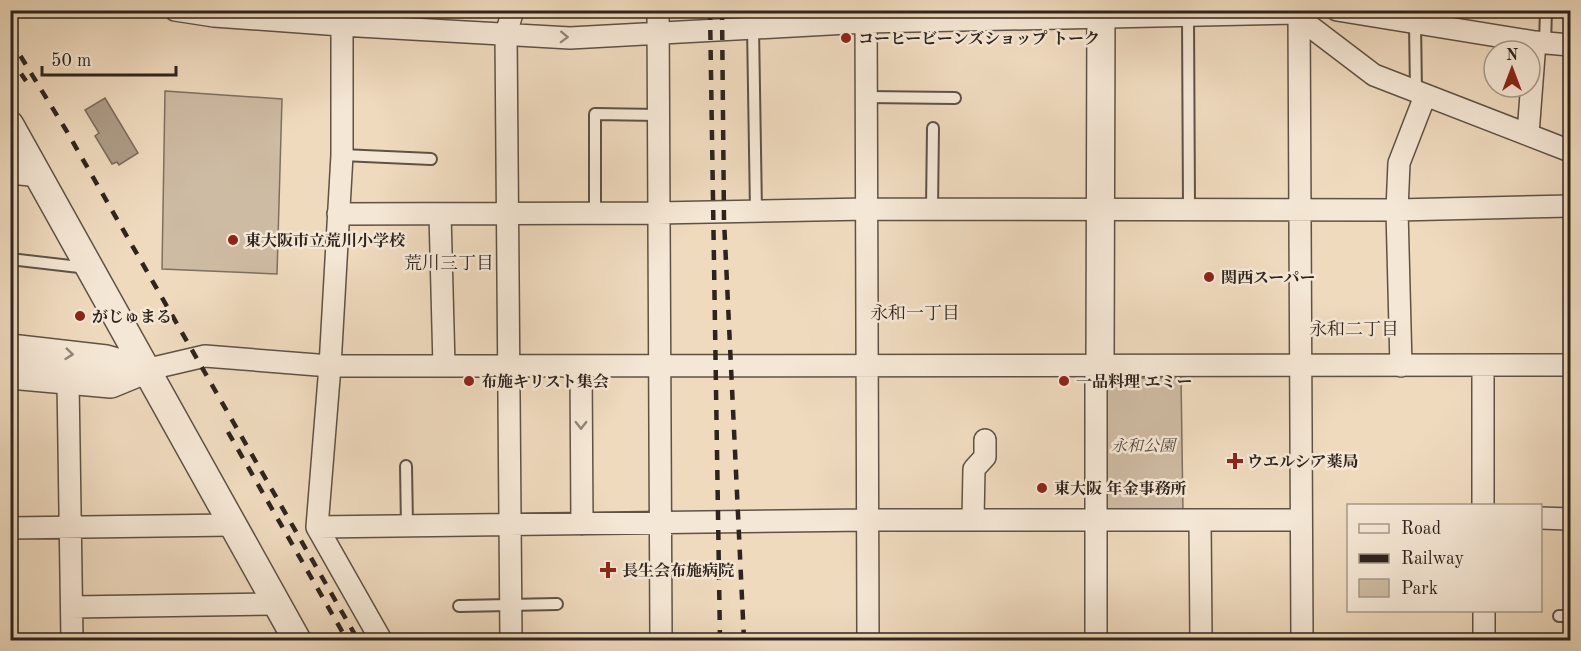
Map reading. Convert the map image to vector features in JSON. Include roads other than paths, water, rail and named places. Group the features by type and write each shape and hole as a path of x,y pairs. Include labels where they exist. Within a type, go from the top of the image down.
{"street":[{"path":"175,10 214,16 342,18 570,38 753,27 775,22 866,16 1101,14 1188,16 1300,13 1374,75 1570,151"},
{"path":"511,640 506,34 513,10"},
{"path":"658,10 657,213 662,521 661,640"},
{"path":"1337,10 1416,19 1524,39"},
{"path":"1300,13 1302,640"},
{"path":"1096,640 1101,14"},
{"path":"866,16 868,640"},
{"path":"342,18 342,155 330,366 317,527 381,640"},
{"path":"1542,42 1570,45"},
{"path":"1401,366 1397,210 1399,163 1421,94"},
{"path":"1528,134 1533,99"},
{"path":"10,125 92,268 145,370 297,640"},
{"path":"10,173 40,176"},
{"path":"338,214 595,214 867,208 1397,210 1570,206"},
{"path":"440,214 444,366"},
{"path":"10,348 106,359 145,370"},
{"path":"10,375 111,384 145,370 205,356 330,366 1570,365"},
{"path":"1484,366 1484,504"},
{"path":"581,367 582,524"},
{"path":"68,381 72,640"},
{"path":"974,520 974,469 984,457 984,440"},
{"path":"1542,518 1570,519"},
{"path":"1200,520 1201,640"},
{"path":"317,527 662,521 1301,520"},
{"path":"10,528 72,529 232,525"},
{"path":"72,608 277,604"},
{"path":"1484,612 1484,640"}],"lane":[{"path":"1541,39 1546,10"},
{"path":"1188,16 1190,209"},
{"path":"1416,19 1421,94"},
{"path":"753,27 756,211"},
{"path":"866,97 955,98"},
{"path":"595,214 595,114 658,115"},
{"path":"932,209 933,128"},
{"path":"342,155 431,159"},
{"path":"10,259 92,268"},
{"path":"406,466 407,526"},
{"path":"459,606 511,607 557,604"}],"railway":[{"path":"710,10 720,640"},
{"path":"722,10 724,220 744,640"},
{"path":"10,39 66,130 358,640"},
{"path":"10,57 26,81"},
{"path":"228,432 347,640"}],"place":[{"name":"コーヒービーンズショップ トーク","path":"846,38"},
{"name":"東大阪市立荒川小学校","path":"233,240"},
{"name":"関西スーパー","path":"1209,277"},
{"name":"がじゅまる","path":"80,316"},
{"name":"布施キリスト集会","path":"469,381"},
{"name":"一品料理 エミー","path":"1064,381"},
{"name":"ウエルシア薬局","path":"1235,461"},
{"name":"東大阪 年金事務所","path":"1042,488"},
{"name":"長生会布施病院","path":"608,570"}],"district":[{"name":"荒川三丁目","path":"449,263"},
{"name":"永和一丁目","path":"915,313"},
{"name":"永和二丁目","path":"1354,329"}],"park label":[{"name":"永和公園","path":"1143,445"}]}
